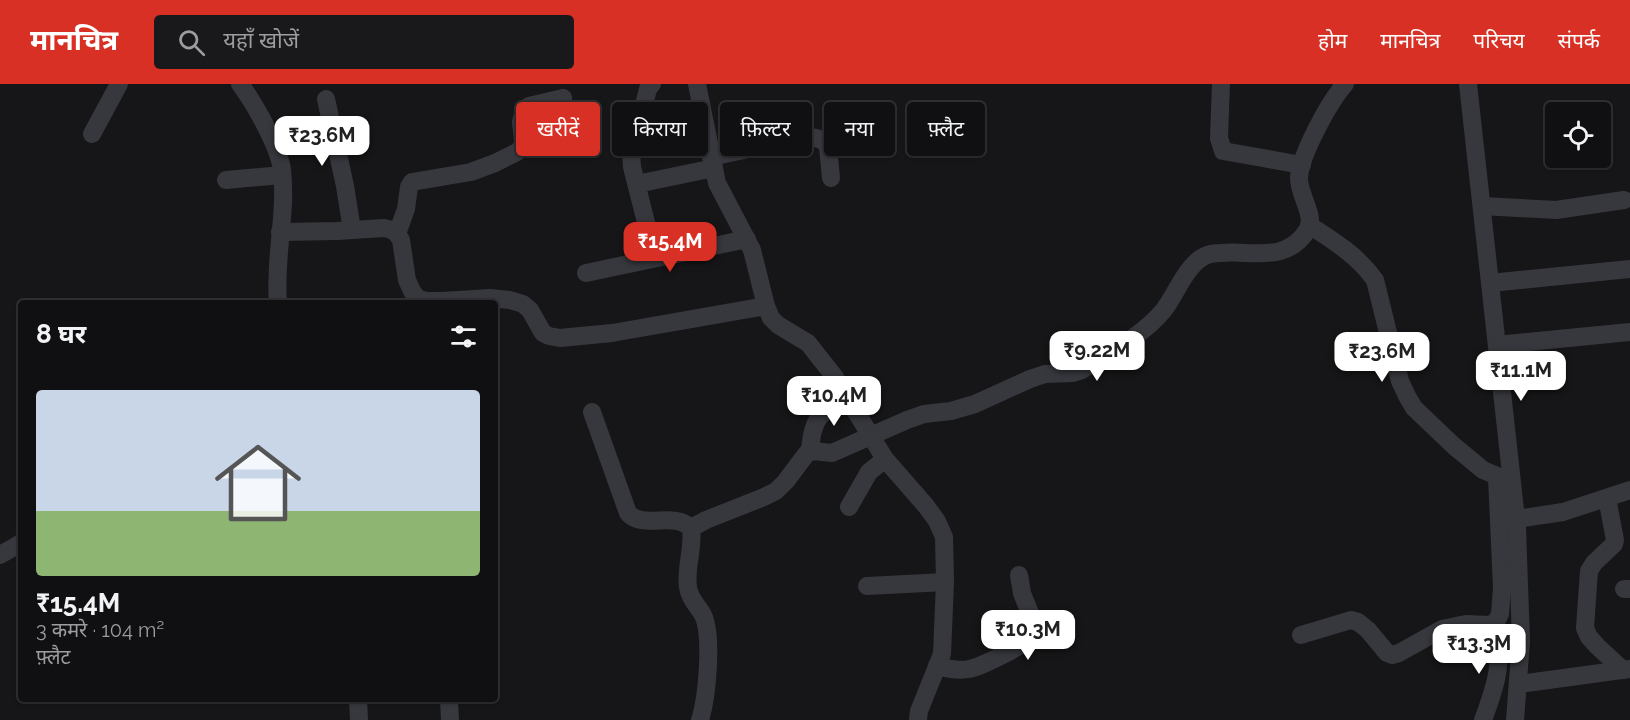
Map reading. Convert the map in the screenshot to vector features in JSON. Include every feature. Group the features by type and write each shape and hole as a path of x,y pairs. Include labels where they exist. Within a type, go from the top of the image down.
{"street":[{"path":"92,134 119,84"},
{"path":"240,84 274,143 280,159 282,175 278,300"},
{"path":"652,84 648,89 631,143 632,167 655,258"},
{"path":"697,84 717,183 752,250 771,318 778,325 808,343 834,376 885,459 926,506 937,521 944,537 942,654 919,711 918,720"},
{"path":"1221,84 1219,138 1222,151 1302,165"},
{"path":"691,528 776,491 807,453 813,450 832,453 924,414 951,411 975,404 1030,379 1082,370 1138,333 1162,312 1194,264 1204,256 1228,252 1275,253 1286,250 1299,240 1310,225 1311,218 1300,191 1299,177 1304,158 1327,108 1345,84"},
{"path":"1301,635 1351,620 1358,622 1387,653 1392,655 1442,629 1466,624 1490,625 1496,622 1500,614 1504,479 1497,345 1468,84"},
{"path":"397,234 412,182 471,172 517,152 522,147 521,122 524,110 529,106 563,98"},
{"path":"326,99 352,230"},
{"path":"637,184 780,142 809,137 824,141 828,147 831,178"},
{"path":"226,180 282,175"},
{"path":"1482,206 1556,210 1624,200"},
{"path":"1310,225 1351,254 1366,267 1376,280 1400,381 1414,408 1483,470 1504,479"},
{"path":"280,232 384,228 392,230 401,240 407,280 417,298 422,300"},
{"path":"586,273 747,239"},
{"path":"1490,283 1630,269"},
{"path":"466,300 490,298 523,304 530,310 543,333 560,338 612,333 766,306"},
{"path":"1497,345 1630,332"},
{"path":"810,452 816,421 824,411 846,397"},
{"path":"592,411 631,517 638,520 680,522 691,528 687,585 689,594 704,616 706,628 706,696 700,720"},
{"path":"849,507 869,472 885,459"},
{"path":"1504,479 1516,519 1520,592 1521,641 1515,720"},
{"path":"1516,519 1563,512 1630,490"},
{"path":"1607,498 1615,540 1614,544 1588,571 1585,627 1589,637 1597,646 1626,669"},
{"path":"0,555 18,545"},
{"path":"937,666 951,670 978,666 1018,646 1034,635 1035,630 1023,596 1019,575"},
{"path":"867,586 945,582"},
{"path":"1483,720 1495,687 1498,671 1497,644 1490,625"},
{"path":"1519,684 1626,669"},
{"path":"358,702 359,720"},
{"path":"449,702 450,720"}]}
